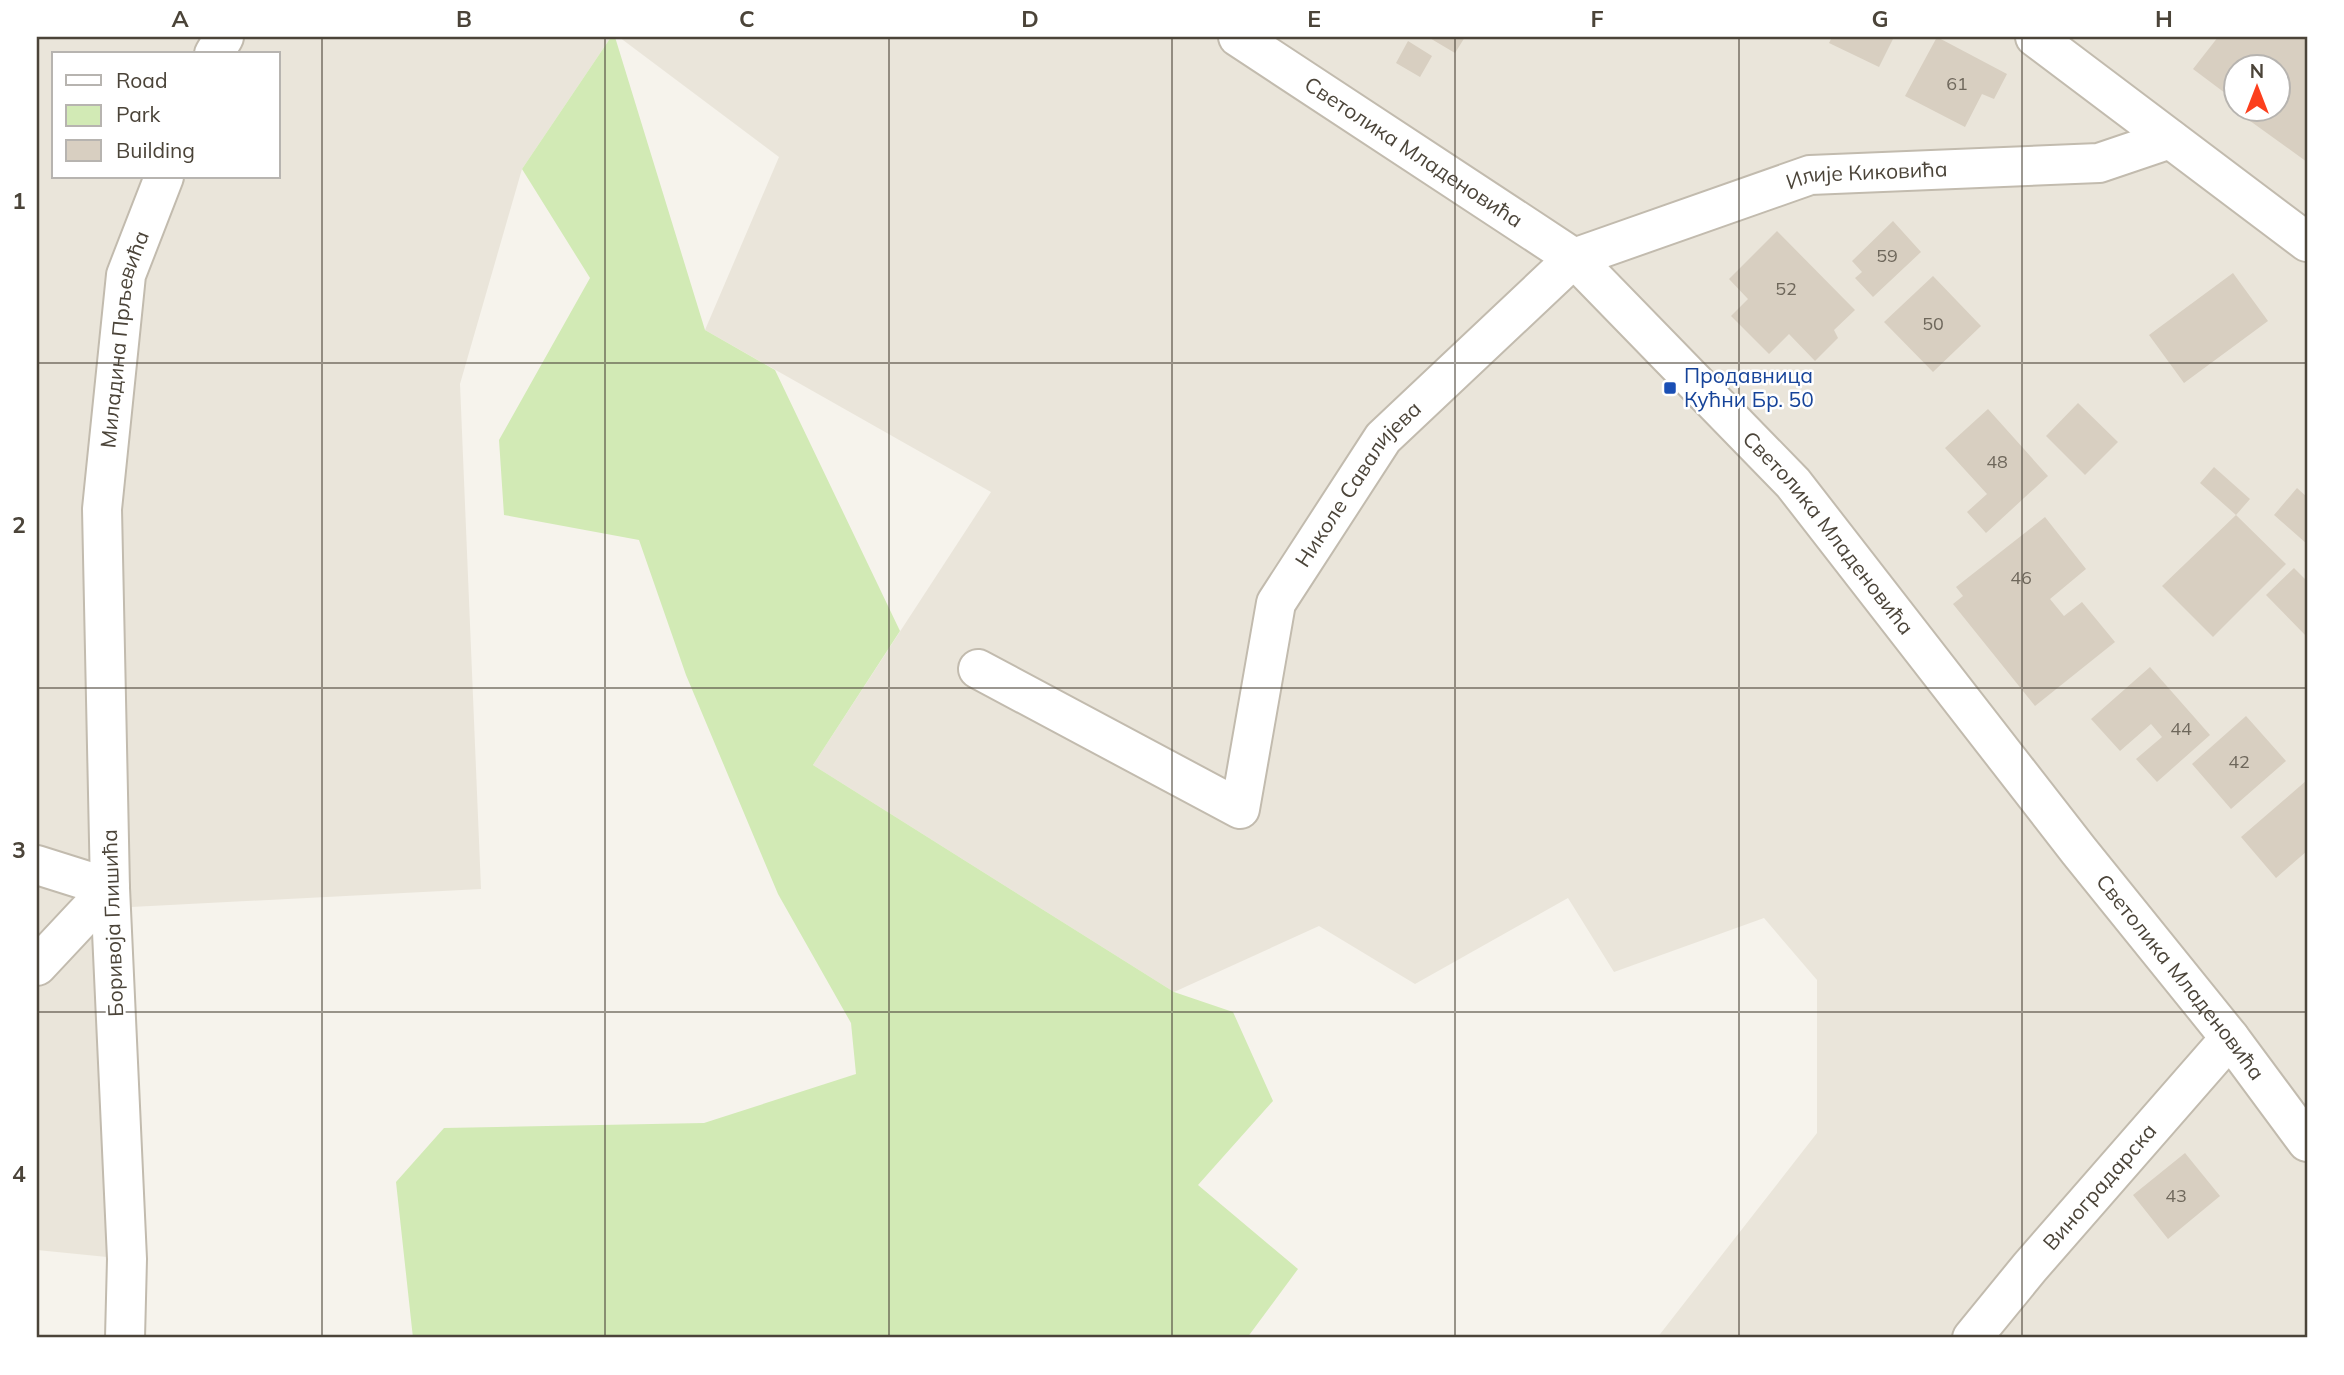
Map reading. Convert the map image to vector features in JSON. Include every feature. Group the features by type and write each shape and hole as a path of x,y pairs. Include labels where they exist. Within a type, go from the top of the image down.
{"street":[{"name":"Светолика Младеновића","path":"1238,37 1574,258 1793,483 2079,851 2230,1038 2307,1142"},
{"path":"2035,37 2307,242"},
{"name":"Илије Киковића","path":"1574,258 1810,175 2099,163 2170,139"},
{"name":"Миладина Прљевића","path":"102,509 125,275 164,178"},
{"name":"Николе Савалијева","path":"978,669 1240,809 1276,603 1383,438 1574,258"},
{"name":"Боривоја Глишића","path":"102,509 110,888 127,1259 125,1338"},
{"path":"37,865 110,888 37,966"},
{"name":"Виноградарска","path":"1972,1338 2030,1267 2230,1038"}],"shaded area":[{"path":"37,37 611,37 522,169 460,384 481,889 112,908 127,1259 37,1250"},
{"path":"619,37 2307,37 2307,1338 1657,1338 1817,1133 1817,980 1764,918 1614,972 1568,898 1415,984 1319,926 1174,992 813,765 991,492 705,330 779,157"}],"green space":[{"path":"611,37 615,37 705,330 775,370 900,631 813,765 1174,992 1233,1012 1273,1101 1198,1185 1298,1269 1247,1338 413,1338 396,1182 444,1128 704,1123 856,1074 851,1023 778,894 686,675 639,540 504,515 499,440 590,278 522,169"}],"building":[{"path":"1428,37 1465,37 1455,53"},
{"path":"1832,37 1894,37 1879,67 1829,43"},
{"path":"1937,37 2007,74 1994,99 1982,94 1965,127 1905,96"},
{"path":"2218,37 2307,37 2307,162 2252,122 2292,122 2292,52 2222,52 2222,91 2193,69"},
{"path":"1408,41 1432,56 1420,77 1396,63"},
{"path":"1893,221 1921,252 1873,297 1855,278 1862,272 1852,261"},
{"path":"1777,231 1855,310 1834,330 1838,338 1815,361 1789,334 1769,354 1731,316 1748,299 1729,279"},
{"path":"2233,273 2268,321 2184,383 2149,335"},
{"path":"1933,276 1981,326 1933,372 1884,322"},
{"path":"2078,403 2118,442 2085,475 2046,436"},
{"path":"1988,409 2048,476 1986,533 1967,512 1987,494 1945,448"},
{"path":"2214,467 2250,499 2236,515 2200,483"},
{"path":"2297,488 2307,497 2307,544 2274,515"},
{"path":"2236,515 2286,564 2213,637 2162,586"},
{"path":"2045,517 2086,569 2050,599 2064,616 2082,602 2115,642 2035,706 1953,604 1963,596 1956,587"},
{"path":"2294,568 2307,581 2307,637 2266,595"},
{"path":"2150,667 2210,735 2157,782 2136,759 2162,737 2151,724 2120,751 2091,719"},
{"path":"2246,716 2286,761 2231,809 2192,764"},
{"path":"2307,780 2307,851 2276,878 2241,837"},
{"path":"2185,1153 2220,1196 2168,1239 2133,1195"}],"place":[{"name":"Продавница Кућни Бр. 50","path":"1670,388"}]}
